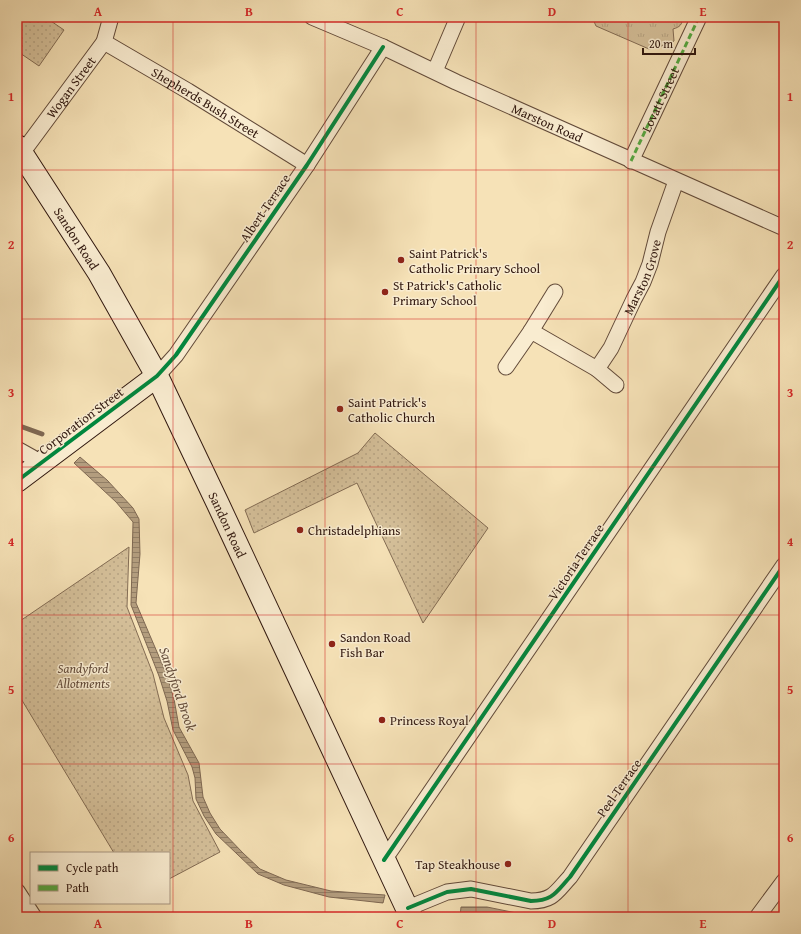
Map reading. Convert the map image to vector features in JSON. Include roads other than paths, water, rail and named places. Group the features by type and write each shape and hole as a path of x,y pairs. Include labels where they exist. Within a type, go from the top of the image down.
{"main road":[{"name":"Sandon Road","path":"19,150 100,273 157,376 410,913"},
{"name":"Corporation Street","path":"17,480 42,463 157,376"}],"street":[{"name":"Wogan Street","path":"19,150 104,42 111,17"},
{"path":"435,71 458,17"},
{"name":"Lovatt Street","path":"631,161 699,17"},
{"name":"Marston Road","path":"319,18 456,82 784,228"},
{"name":"Shepherds Bush Street","path":"104,42 188,91 307,165"},
{"name":"Albert Terrace","path":"157,376 176,355 307,165 383,47"},
{"name":"Marston Grove","path":"598,369 611,348 643,282 650,264 658,232 676,181"},
{"name":"Victoria Terrace","path":"384,860 784,275"},
{"path":"506,367 531,331 555,292"},
{"path":"531,331 598,369 616,385"},
{"path":"17,449 42,463"},
{"name":"Peel Terrace","path":"410,913 447,892 470,889 531,900 541,901 550,898 570,877 784,565"},
{"path":"758,916 784,881"},
{"path":"17,891 34,917"}],"waterway":[{"name":"Sandyford Brook","path":"17,425 42,434"}],"place":[{"name":"Saint Patrick's Catholic Primary School","path":"401,260"},
{"name":"St Patrick's Catholic Primary School","path":"385,292"},
{"name":"Saint Patrick's Catholic Church","path":"340,409"},
{"name":"Christadelphians","path":"300,530"},
{"name":"Sandon Road Fish Bar","path":"332,644"},
{"name":"Princess Royal","path":"382,720"},
{"name":"Tap Steakhouse","path":"508,864"}],"park label":[{"name":"Sandyford Allotments","path":"83,676"}]}
